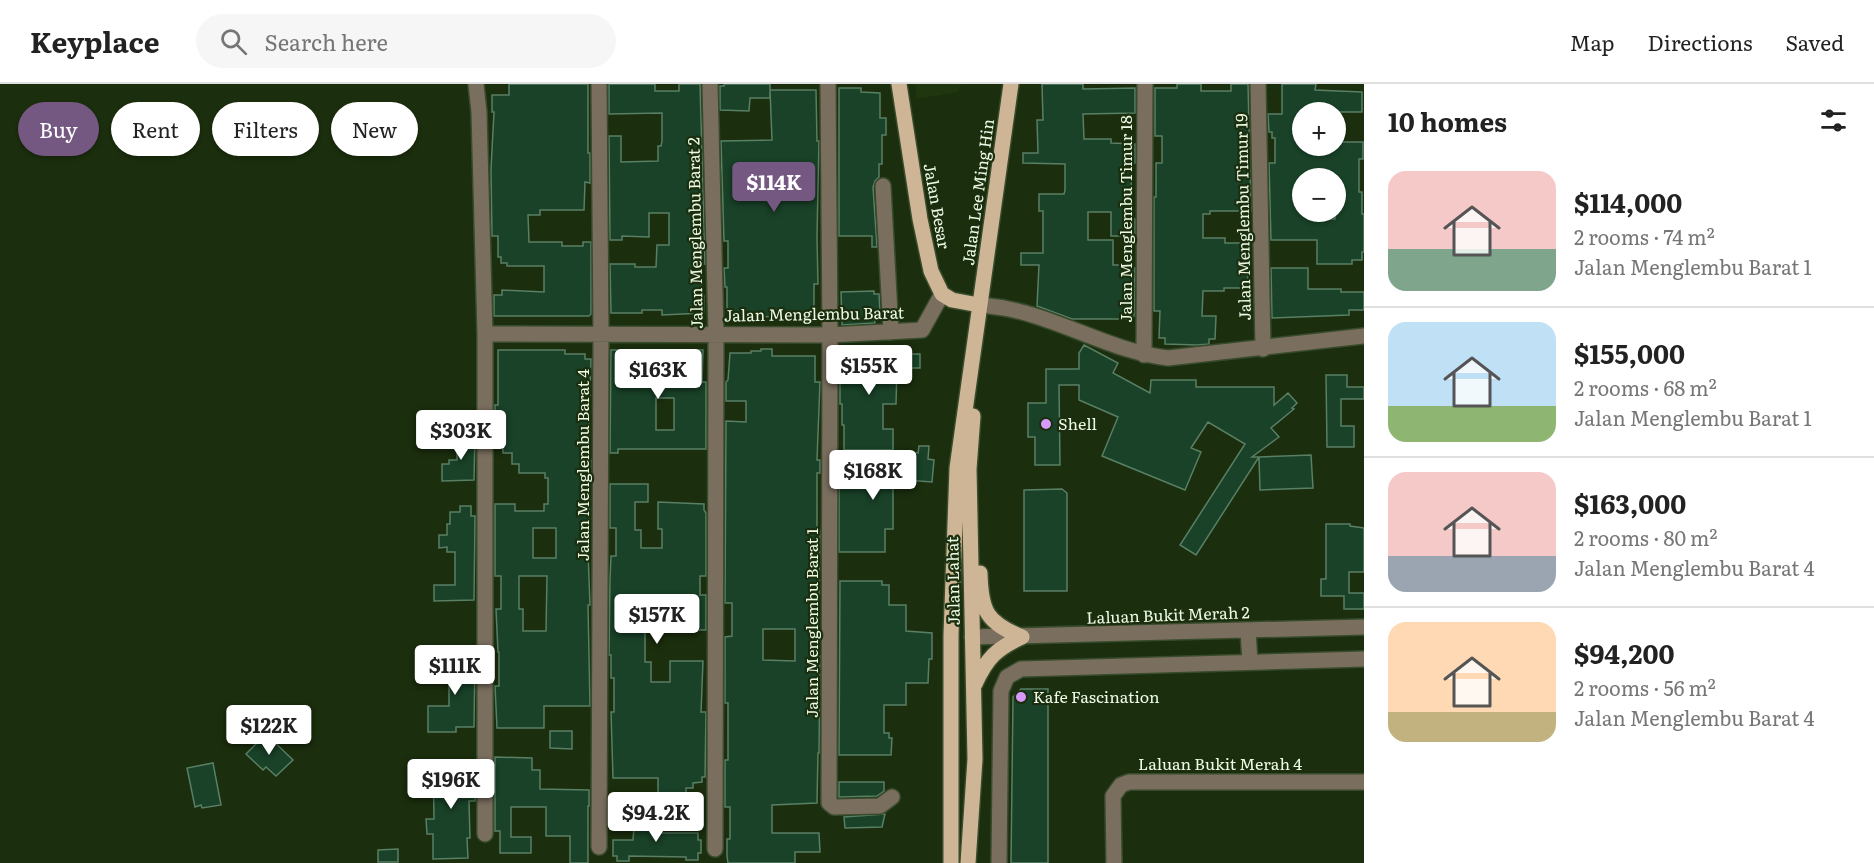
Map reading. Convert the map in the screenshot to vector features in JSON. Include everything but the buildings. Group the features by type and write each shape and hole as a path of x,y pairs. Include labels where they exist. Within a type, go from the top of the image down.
{"main road":[{"name":"Jalan Besar","path":"898,84 920,219 931,271 942,294"},
{"name":"Jalan Lee Ming Hin","path":"986,305 1011,84"},
{"name":"Jalan Lee Ming Hin","path":"986,305 1017,84"},
{"path":"942,294 952,300 986,305"},
{"name":"Jalan Lahat","path":"969,863 975,759 969,469 986,305"},
{"name":"Jalan Lahat","path":"951,863 951,635 960,436 986,305"},
{"path":"969,469 977,512 984,606 992,620 1003,629 1022,637"},
{"path":"952,764 961,719 961,652 972,637 965,630 959,610 956,501"},
{"path":"973,688 983,666 993,653 1022,637"},
{"path":"960,863 965,801 975,759"}],"street":[{"path":"476,84 479,112 485,334 485,834"},
{"name":"Jalan Menglembu Barat 4","path":"599,84 600,847"},
{"name":"Jalan Menglembu Barat 2","path":"710,84 716,334 715,849"},
{"name":"Jalan Menglembu Barat 1","path":"828,84 829,803 834,807 880,806 892,797"},
{"name":"Jalan Menglembu Timur 18","path":"1144,355 1145,84"},
{"name":"Jalan Menglembu Timur 19","path":"1258,84 1263,349"},
{"path":"883,186 891,332"},
{"name":"Jalan Menglembu Barat","path":"485,334 830,335 922,330 942,294"},
{"path":"986,305 1045,319 1144,355 1168,358 1364,336"},
{"name":"Laluan Bukit Merah 2","path":"972,637 1364,627"},
{"path":"1248,631 1250,662"},
{"path":"999,863 1001,691 1008,677 1021,669 1364,658"},
{"name":"Laluan Bukit Merah 4","path":"1114,863 1113,796 1120,785 1129,782 1364,782"}],"shaded area":[{"path":"915,84 961,84 958,92 917,99"}],"place":[{"name":"Shell","path":"1046,424"},
{"name":"Kafe Fascination","path":"1021,697"}]}
